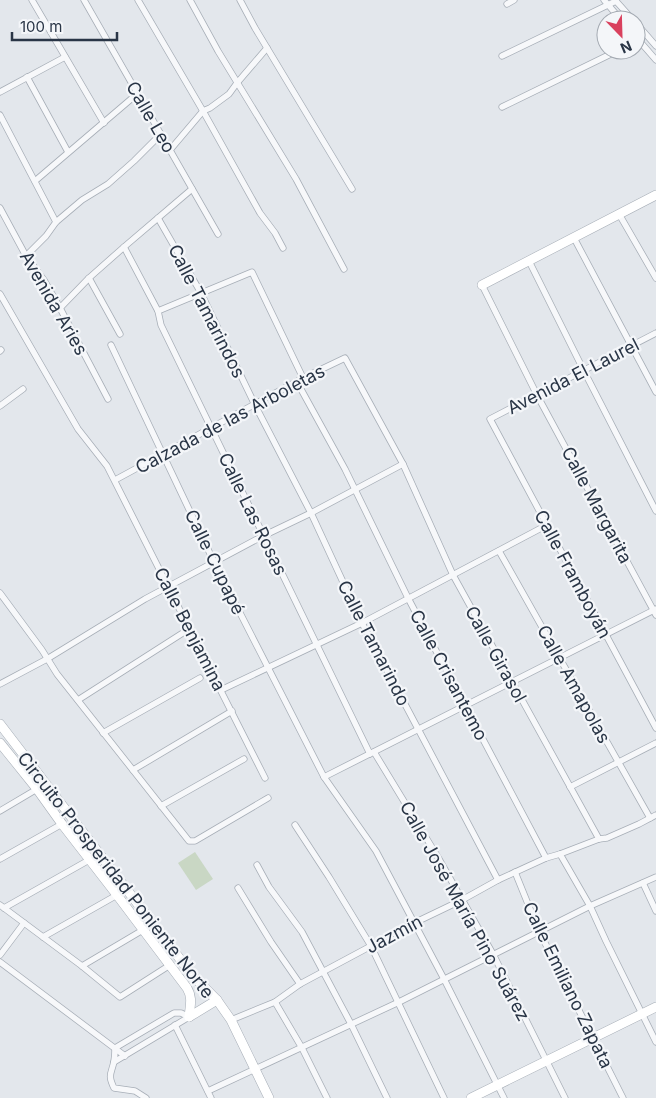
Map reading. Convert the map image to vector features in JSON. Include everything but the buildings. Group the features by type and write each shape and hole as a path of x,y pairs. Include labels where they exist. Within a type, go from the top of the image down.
{"street":[{"path":"32,0 104,123"},
{"name":"Calle Leo","path":"84,0 218,234"},
{"path":"138,0 260,213 275,233 283,248"},
{"path":"190,0 237,83 296,179 344,269"},
{"path":"240,0 352,189"},
{"path":"507,4 514,0"},
{"path":"502,56 606,2 616,0 624,10"},
{"path":"647,36 656,46"},
{"path":"170,150 203,111 220,102 229,94 267,48"},
{"path":"646,49 656,60"},
{"path":"0,92 65,57"},
{"path":"502,107 598,60"},
{"path":"27,77 68,152"},
{"path":"35,181 137,94"},
{"path":"0,114 56,222"},
{"path":"26,256 46,236 56,222 82,200 108,184 161,134"},
{"path":"60,308 89,278 192,189"},
{"path":"482,285 656,195"},
{"name":"Avenida Aries","path":"0,208 26,256 44,280 60,308 108,399"},
{"path":"619,214 656,278"},
{"name":"Calle Tamarindos","path":"158,218 201,293 254,405"},
{"path":"574,238 656,392"},
{"name":"Calle Las Rosas","path":"124,247 158,311 161,325 316,645 372,753"},
{"path":"529,261 656,511"},
{"path":"158,311 252,272 303,378"},
{"path":"89,278 120,334"},
{"name":"Calle Margarita","path":"482,285 538,395 655,612"},
{"name":"Calle Benjamina","path":"0,294 78,429 108,466 265,778"},
{"name":"Avenida El Laurel","path":"490,419 656,333"},
{"name":"Calle Cupapé","path":"111,345 214,562 324,778 376,851 504,1098"},
{"name":"Calzada de las Arboletas","path":"115,480 303,378 345,358"},
{"name":"Calle Girasol","path":"345,358 403,464 453,575 599,838"},
{"name":"Calle Crisantemo","path":"297,382 345,469 408,598 546,858"},
{"path":"0,406 23,389"},
{"name":"Calle Tamarindo","path":"254,405 311,514 362,623 498,880"},
{"name":"Calle Framboyán","path":"490,419 656,728"},
{"path":"0,684 47,659 168,586 263,536 311,514 403,464"},
{"path":"221,690 362,623 547,525"},
{"name":"Calle Amapolas","path":"499,551 618,762 653,817"},
{"path":"0,593 57,674 189,841 195,841 268,798"},
{"path":"324,778 512,682 655,612"},
{"path":"78,700 189,629"},
{"path":"103,732 200,678"},
{"path":"133,770 232,711"},
{"name":"Circuito Prosperidad Poniente Norte","path":"0,724 152,924 193,976 217,1000 114,1062"},
{"name":"Circuito Prosperidad Poniente Norte","path":"0,743 37,789 190,993 191,1000 188,1017"},
{"path":"570,787 656,743"},
{"name":"Calle José María Pino Suárez","path":"372,753 439,859 493,954 565,1098"},
{"path":"161,806 244,759"},
{"path":"0,810 37,789"},
{"name":"Jazmín","path":"231,1020 275,1002 300,984 386,936 462,900 498,880 546,858 599,838 607,838 653,817"},
{"path":"0,859 62,824"},
{"path":"295,825 371,946 444,1098"},
{"path":"560,854 590,906 656,1042"},
{"path":"89,860 2,907 44,937 120,997 170,965"},
{"path":"257,866 269,887 302,932 351,1024 387,1098"},
{"name":"Calle Emiliano Zapata","path":"515,872 539,931 623,1098"},
{"path":"208,1092 398,1002 590,906 656,877"},
{"path":"643,884 656,911"},
{"path":"238,888 300,984"},
{"path":"44,937 117,895"},
{"path":"0,955 24,923"},
{"path":"82,966 152,924"},
{"path":"0,962 125,1056"},
{"path":"217,1000 231,1020 269,1098"},
{"path":"275,1002 302,1048 327,1098"},
{"path":"471,1098 656,1006"},
{"name":"Circuito Prosperidad Poniente Norte","path":"115,1048 174,1013 181,1013 188,1017"},
{"path":"175,1025 212,1098"},
{"path":"115,1048 114,1062 110,1072 114,1088 136,1091 146,1098"}],"green space":[{"path":"195,852 213,879 196,890 178,863"}]}
